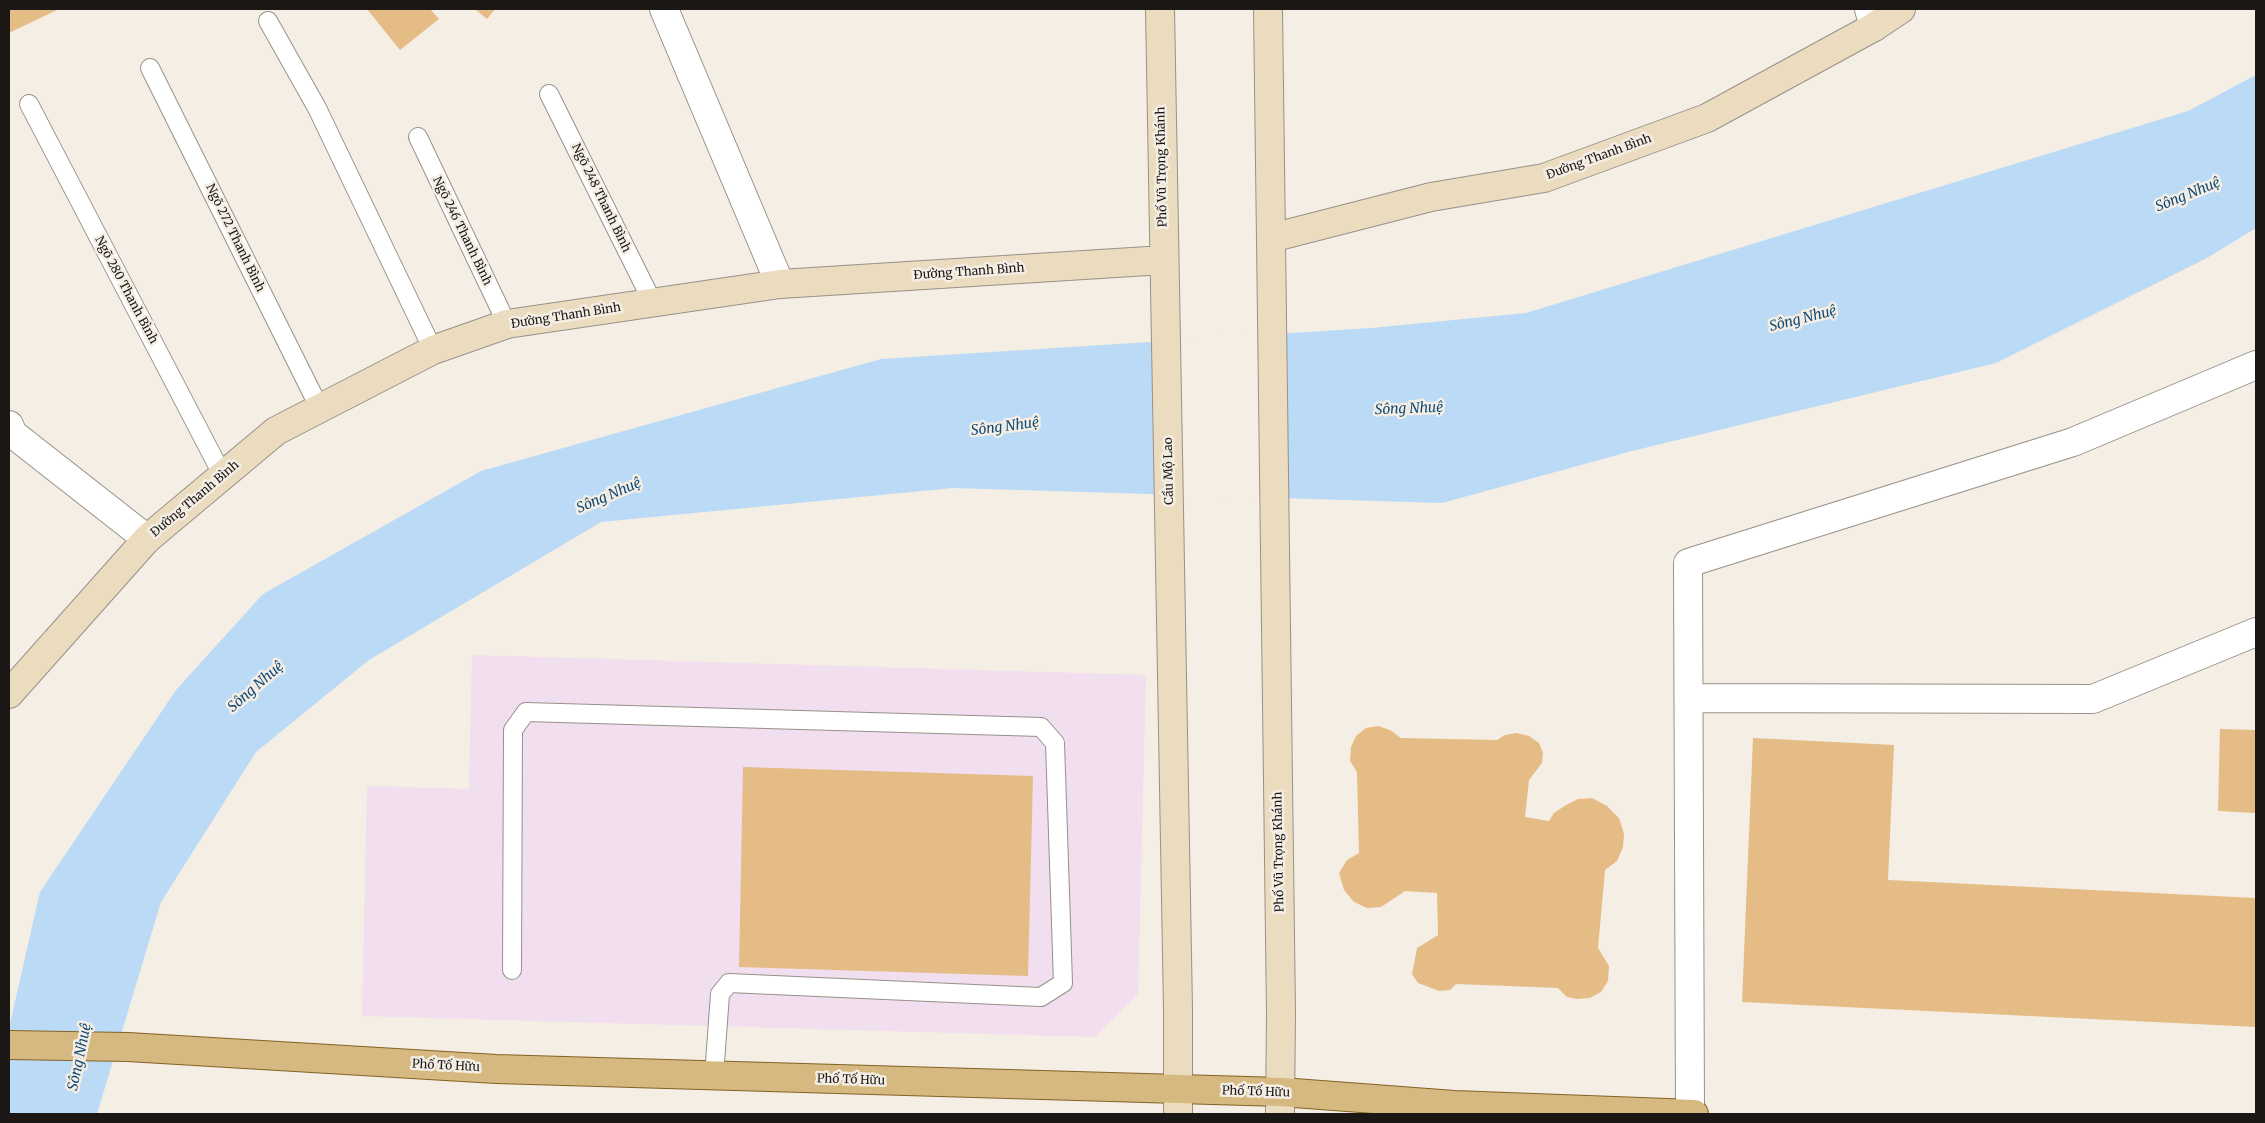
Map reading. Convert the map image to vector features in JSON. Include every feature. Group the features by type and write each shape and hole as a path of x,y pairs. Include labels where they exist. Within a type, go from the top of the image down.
{"main road":[{"name":"Phố Vũ Trọng Khánh","path":"1160,9 1166,324"},
{"path":"1268,9 1271,238"},
{"name":"Đường Thanh Bình","path":"1271,238 1431,197 1544,178 1707,118 1872,18 1901,9"},
{"name":"Phố Vũ Trọng Khánh","path":"1271,238 1281,1103"},
{"name":"Đường Thanh Bình","path":"9,694 147,539 276,432 433,350 507,324 780,284 1164,260"},
{"name":"Cầu Mộ Lao","path":"1166,324 1178,1102"},
{"name":"Phố Tố Hữu","path":"9,1045 128,1048 496,1069 714,1076 1178,1102 1454,1105 1692,1114"}],"street":[{"path":"664,9 780,284"},
{"path":"1692,1114 1688,563 2073,442 2256,364"},
{"path":"10,432 147,539"},
{"path":"1690,698 2093,699 2256,632"}],"lane":[{"path":"268,20 317,108 433,350"},
{"name":"Ngõ 272 Thanh Bình","path":"150,68 320,409"},
{"name":"Ngõ 248 Thanh Bình","path":"549,94 653,303"},
{"name":"Ngõ 280 Thanh Bình","path":"28,104 223,476"},
{"name":"Ngõ 246 Thanh Bình","path":"418,137 507,324"},
{"path":"512,970 513,730 526,712 1040,728 1055,743 1063,982 1041,997 729,983 720,994 714,1076"}],"shaded area":[{"path":"472,655 1146,675 1138,994 1095,1037 362,1016 367,786 469,789"}],"water":[{"name":"Sông Nhuệ","path":"2256,75 2256,228 2207,258 1996,363 1632,451 1442,503 953,488 601,522 369,660 256,752 161,902 97,1114 9,1114 9,1028 40,892 176,690 263,594 481,471 881,359 1371,328 1526,313 2188,111"}],"pier":[{"path":"1272,332 1274,500 1169,497 1166,338"}],"building":[{"path":"9,9 59,9 9,33"},
{"path":"367,9 430,9 439,19 400,50"},
{"path":"475,9 495,9 487,19"},
{"path":"1378,726 1390,730 1401,738 1497,740 1505,735 1517,733 1529,736 1539,743 1543,753 1542,763 1529,780 1525,817 1549,821 1554,813 1566,805 1578,799 1592,798 1607,806 1619,818 1624,834 1623,847 1617,861 1605,870 1598,948 1609,966 1608,981 1601,992 1590,998 1577,999 1567,997 1558,988 1456,984 1450,990 1439,991 1418,983 1412,974 1417,948 1438,935 1437,893 1405,891 1381,907 1367,908 1354,902 1344,890 1339,873 1347,860 1359,853 1357,772 1350,761 1351,747 1356,736 1366,728"},
{"path":"2220,729 2256,730 2256,813 2218,811"},
{"path":"1753,738 1894,745 1888,880 2256,898 2256,1027 1742,1002"},
{"path":"743,767 1033,776 1028,976 739,967"}]}
